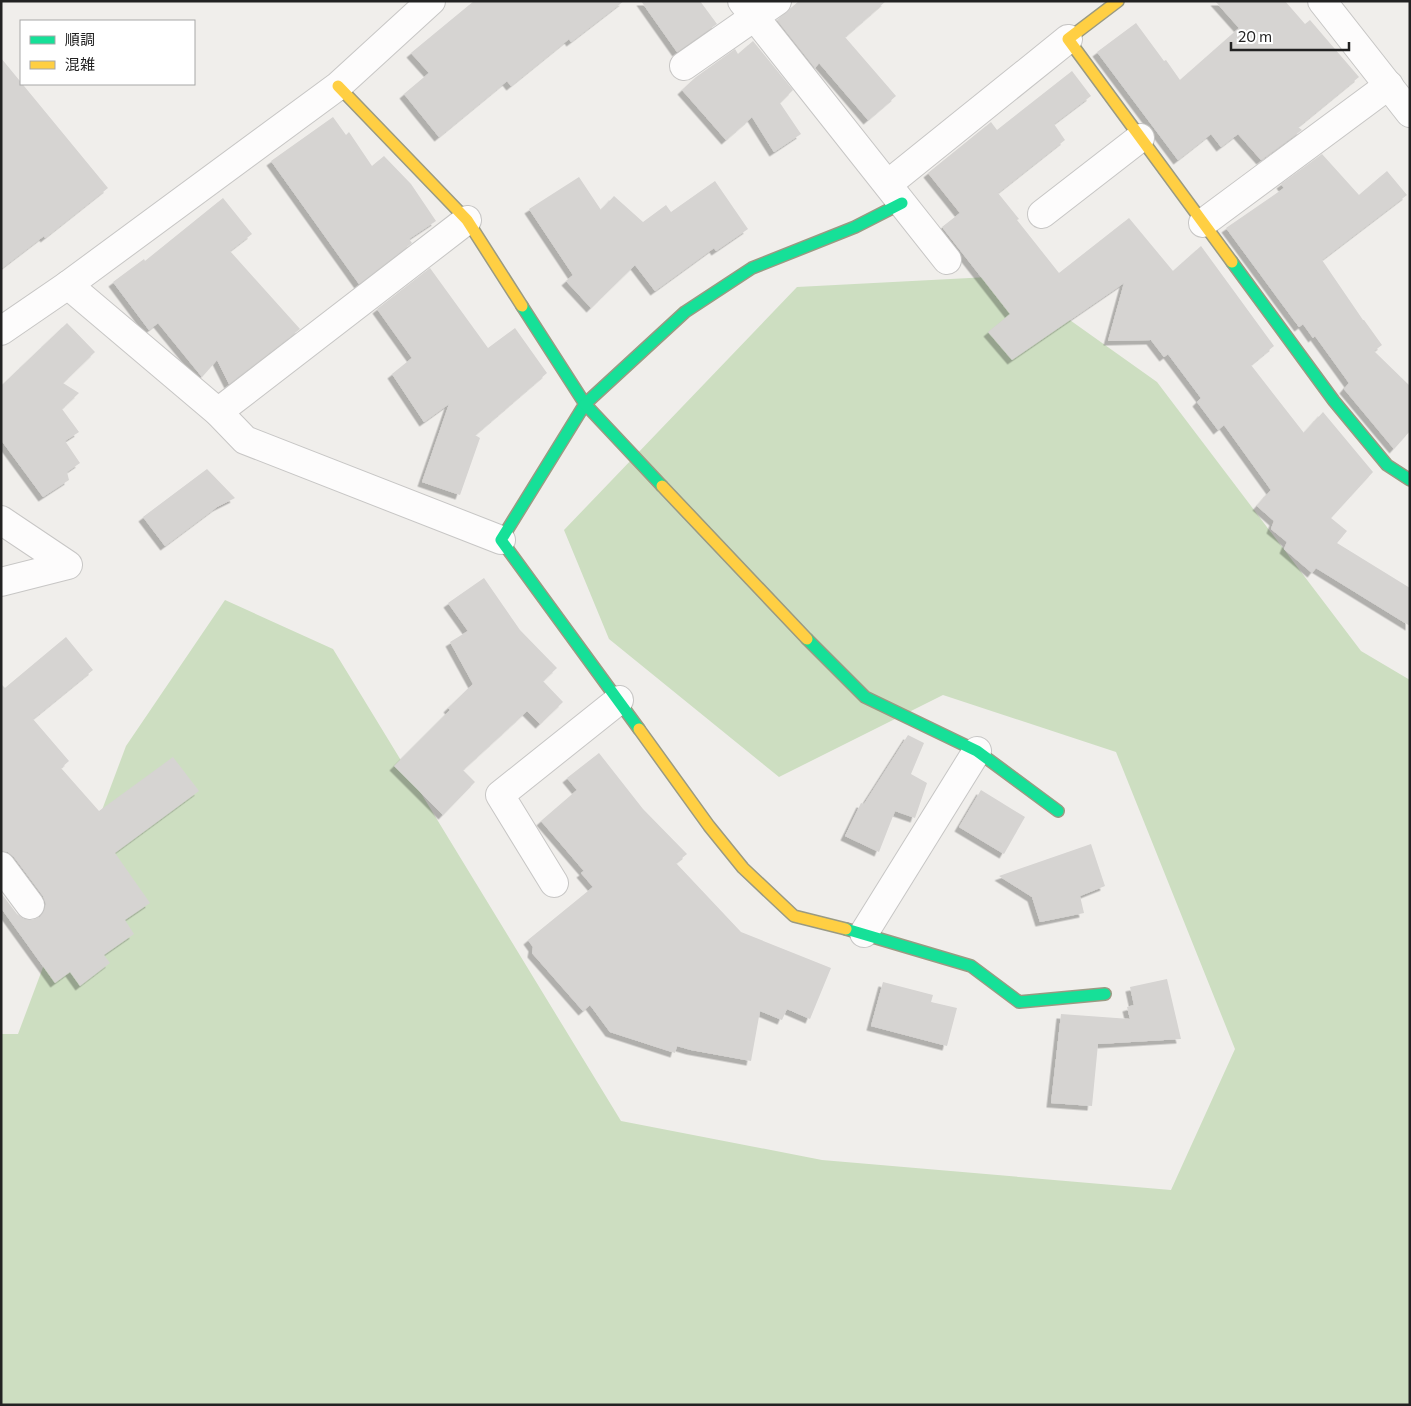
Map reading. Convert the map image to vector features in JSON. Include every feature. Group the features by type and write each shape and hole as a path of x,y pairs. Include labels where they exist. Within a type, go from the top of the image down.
{"street":[{"path":"1,331 68,285 338,86 431,1"},
{"path":"684,66 748,10 777,1"},
{"path":"501,540 585,404 685,312 752,268 855,227 1068,40 1118,1"},
{"path":"1322,1 1410,113"},
{"path":"748,10 947,260"},
{"path":"1068,40 1334,401 1387,465 1410,480"},
{"path":"1203,224 1388,85"},
{"path":"338,86 467,220 585,404 791,623 866,697 977,751 1058,811"},
{"path":"1042,214 1140,138"},
{"path":"218,412 467,220"},
{"path":"68,285 218,412 245,440 501,540 709,826 743,868 794,916 864,933 971,966 1019,1002 1105,994"},
{"path":"1,520 68,565 1,582"},
{"path":"554,883 500,795 619,700"},
{"path":"864,933 977,751"},
{"path":"1,866 30,906"}],"green space":[{"path":"1008,276 1157,382 1361,651 1410,680 1410,1405 1,1405 1,1034 18,1034 126,746 225,600 333,649 621,1121 822,1160 1171,1190 1235,1049 1116,752 943,695 779,777 609,639 564,530 797,287"}],"building":[{"path":"474,1 624,1 571,42 569,39 511,86 507,81 439,137 404,94 429,73 411,53"},
{"path":"641,1 700,1 717,24 677,52"},
{"path":"799,1 886,1 845,37 896,96 868,120 819,63 815,68 777,20"},
{"path":"1215,1 1285,1 1305,24 1310,20 1359,77 1298,127 1302,130 1261,160 1238,134 1221,147 1211,134 1178,160 1097,52 1136,23 1180,80 1239,28"},
{"path":"753,41 793,90 780,103 801,134 774,152 752,117 726,140 682,90 696,77 735,49 738,54"},
{"path":"1,58 20,81 20,85 23,85 108,188 45,238 44,236 1,269"},
{"path":"1072,71 1091,96 1054,124 1065,140 998,193 1059,273 1129,218 1173,271 1201,246 1274,346 1251,365 1304,433 1323,412 1373,472 1331,518 1347,531 1337,543 1410,588 1410,626 1316,568 1312,573 1284,549 1287,542 1271,529 1274,521 1257,506 1271,490 1224,425 1218,430 1197,402 1201,398 1168,354 1164,357 1151,340 1108,341 1124,283 1012,360 988,332 1010,314 942,227 960,213 928,173 991,122 997,130"},
{"path":"333,117 346,135 349,132 372,166 384,156 411,184 436,221 409,239 412,243 359,284 271,161"},
{"path":"1322,154 1359,195 1387,171 1407,195 1322,260 1382,345 1374,351 1410,386 1410,431 1394,449 1344,389 1349,383 1315,336 1313,338 1303,324 1299,327 1226,228 1284,188 1281,184"},
{"path":"579,177 601,210 614,196 643,222 666,205 671,212 715,181 748,229 716,251 714,248 655,291 635,265 591,308 566,281 573,275 529,209"},
{"path":"223,198 252,234 230,251 300,329 229,384 217,360 202,377 158,323 149,330 113,282 144,259 145,261"},
{"path":"430,268 488,348 515,328 547,373 475,435 480,438 460,495 422,482 449,404 424,422 392,374 412,358 377,309"},
{"path":"67,323 95,352 63,383 79,393 62,409 79,432 65,441 80,463 67,472 69,480 43,497 1,440 1,386"},
{"path":"207,469 235,498 217,507 165,546 143,517"},
{"path":"484,578 520,630 557,668 543,681 563,702 540,724 527,711 463,770 475,782 443,815 394,766 473,684 450,642 468,631 448,603"},
{"path":"66,637 93,670 33,719 69,761 61,768 99,811 173,757 199,791 115,853 150,903 125,920 134,934 104,955 110,963 80,986 70,972 55,983 1,908 1,893 17,914 24,919 32,920 40,917 46,904 43,896 14,857 8,852 1,851 1,684 5,688"},
{"path":"908,735 924,743 911,774 927,783 915,818 895,811 879,852 845,836 861,803 864,804"},
{"path":"599,753 643,809 687,854 676,863 741,932 831,968 810,1019 787,1009 782,1020 760,1011 751,1061 677,1046 675,1053 610,1032 590,1005 583,1011 532,953 533,947 528,940 593,887 581,873 584,871 541,821 577,790 567,778"},
{"path":"981,790 1025,817 1004,854 959,827"},
{"path":"1091,844 1105,886 1080,896 1084,913 1040,922 1032,897 999,876"},
{"path":"1167,979 1181,1039 1098,1044 1092,1106 1051,1103 1061,1014 1130,1019 1127,1007 1134,1005 1130,987"},
{"path":"883,982 933,995 931,1002 957,1008 947,1046 871,1026"}],"traffic: fast":[{"path":"662,486 585,404 685,312 752,268 855,227 902,203"},
{"path":"1232,262 1334,401 1387,465 1410,480"},
{"path":"522,306 585,404 501,540 639,729"},
{"path":"807,639 865,697 977,751 1058,811"},
{"path":"846,929 971,966 1019,1002 1105,994"}],"traffic: slow":[{"path":"1118,1 1068,39 1232,262"},
{"path":"338,86 467,220 522,306"},
{"path":"662,486 807,639"},
{"path":"639,729 709,826 743,868 794,916 846,929"}]}
